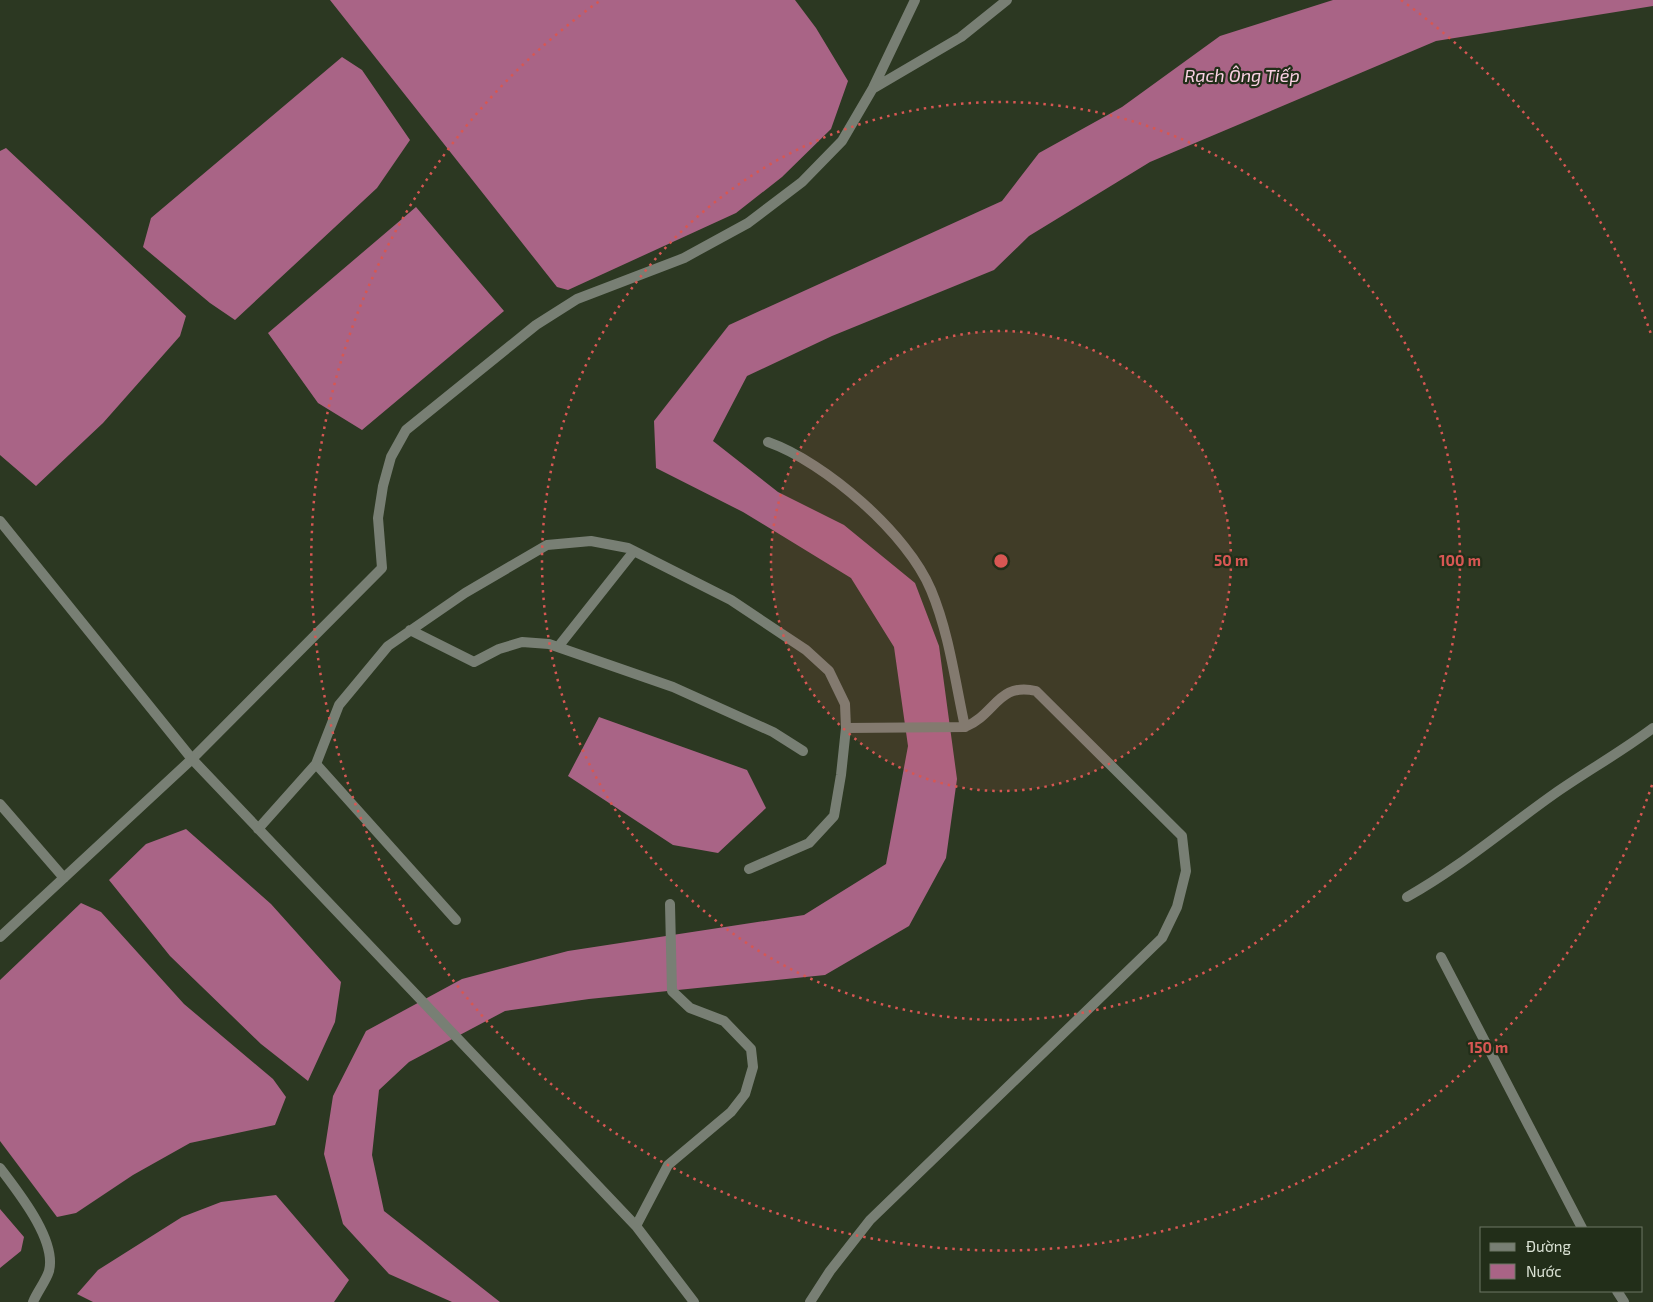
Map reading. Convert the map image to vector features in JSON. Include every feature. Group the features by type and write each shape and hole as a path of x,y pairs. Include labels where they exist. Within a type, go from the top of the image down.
{"street":[{"path":"0,937 192,759 382,568 378,518 383,486 391,457 406,430 536,326 577,299 684,258 748,223 802,182 842,141 874,88 915,0"},
{"path":"874,88 961,38 1007,0"},
{"path":"768,442 788,449 844,487 914,559 931,590 947,641 965,727"},
{"path":"0,521 192,759 636,1226 694,1302"},
{"path":"258,829 316,764 339,705 388,646 465,593 546,545 591,541 634,551 731,600 806,650 829,671 833,679 845,704 846,728 834,816 809,842 749,869"},
{"path":"558,647 634,551"},
{"path":"410,630 474,662 522,642 558,647 673,688 773,732 803,751"},
{"path":"810,1302 830,1270 870,1220 1162,938 1178,907 1186,871 1182,836 1036,691 1022,687 1008,691 984,716 965,727 846,728"},
{"path":"1407,897 1556,792 1610,757 1622,752 1653,728"},
{"path":"316,764 456,920"},
{"path":"0,804 64,878"},
{"path":"636,1226 668,1165 731,1112 745,1094 753,1067 751,1049 724,1021 690,1008 672,992 670,904"},
{"path":"1441,957 1581,1227"},
{"path":"0,1168 18,1191 48,1243 49,1271 33,1302"}],"water":[{"path":"330,0 795,0 816,28 848,81 831,129 782,177 736,213 568,290 557,287"},
{"name":"Rạch Ông Tiếp","path":"1333,0 1653,0 1653,6 1436,41 1150,162 1029,236 994,270 832,336 747,376 713,441 778,492 844,525 915,583 939,646 957,779 946,858 909,926 825,975 589,999 505,1011 409,1062 379,1090 372,1155 384,1211 500,1302 452,1302 389,1274 343,1224 324,1154 333,1096 366,1031 462,979 568,951 804,915 886,864 908,746 894,647 851,578 743,512 656,468 654,421 729,325 1002,201 1039,153 1122,107 1220,36"},
{"path":"342,57 362,70 410,140 377,188 235,320 210,303 143,247 151,218"},
{"path":"6,148 186,316 180,336 103,423 36,486 0,455 0,151"},
{"path":"416,207 504,311 362,430 318,403 268,333"},
{"path":"599,717 747,770 766,808 718,853 673,845 568,776"},
{"path":"186,829 271,904 341,982 335,1022 308,1081 261,1044 170,956 109,880 146,844"},
{"path":"81,903 101,912 184,1004 273,1079 286,1097 275,1125 190,1143 133,1175 76,1213 57,1217 0,1141 0,980"},
{"path":"276,1195 349,1280 334,1302 93,1302 77,1294 98,1270 182,1217 221,1202"},
{"path":"0,1209 24,1237 21,1251 0,1268"}]}
